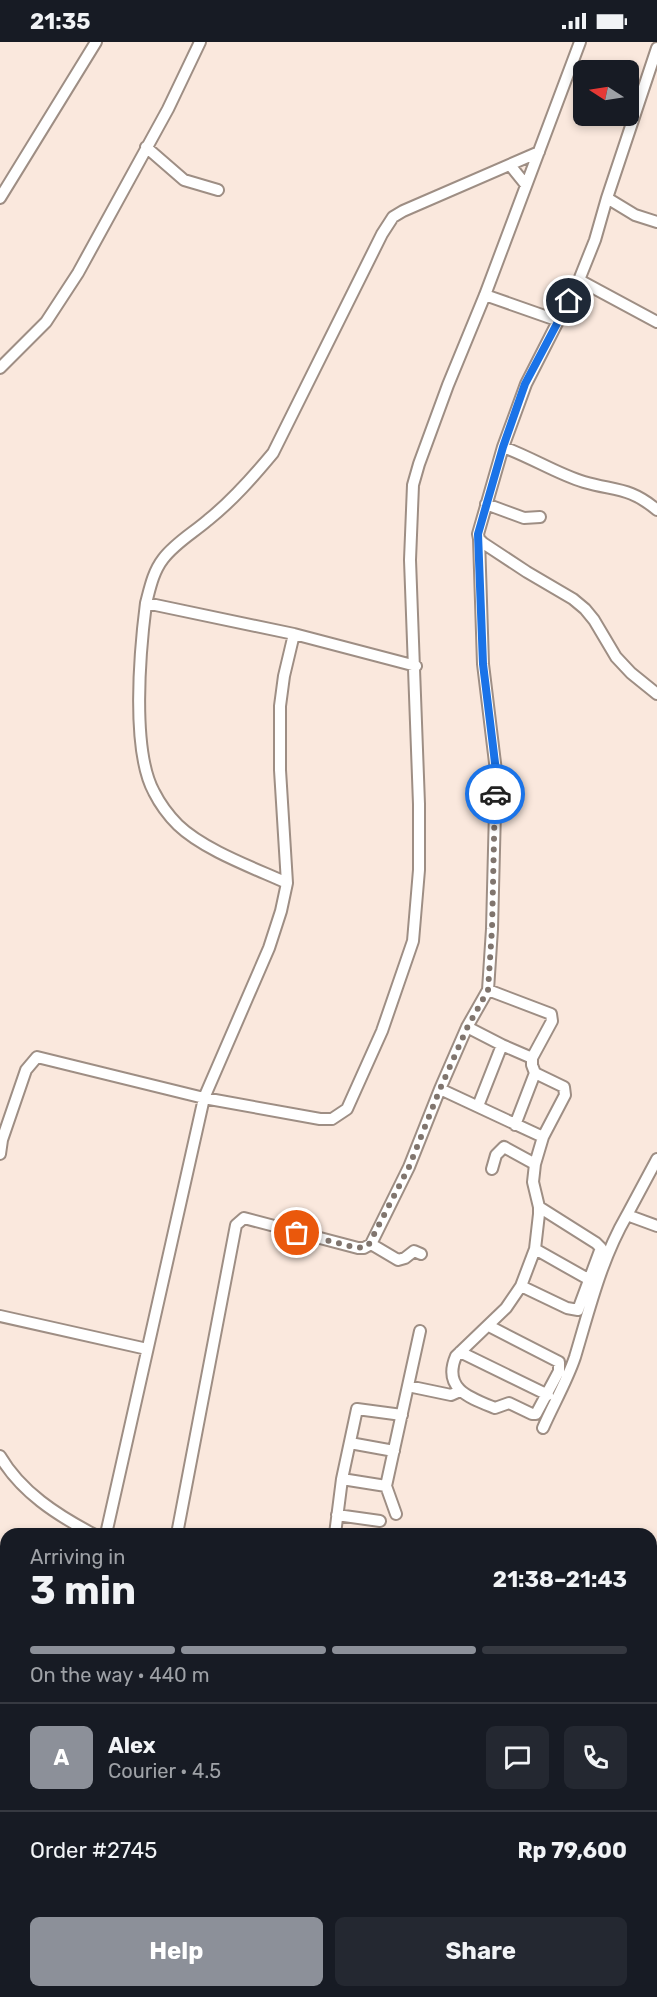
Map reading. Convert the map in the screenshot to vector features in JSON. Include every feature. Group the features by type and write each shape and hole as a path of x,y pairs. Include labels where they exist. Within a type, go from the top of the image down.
{"street":[{"path":"0,198 96,42"},
{"path":"0,368 56,309 168,109 200,42"},
{"path":"0,1154 2,1140 26,1070 37,1057 204,1098 321,1119 332,1119 347,1109 382,1030 413,941 419,870 416,666 410,560 413,485 418,464 485,295 580,42"},
{"path":"178,1528 236,1225 244,1218 358,1248 371,1244 409,1167 467,1028 488,990 496,771 483,664 478,534 503,447 525,384 579,280 595,240 657,48"},
{"path":"146,147 184,180 218,190"},
{"path":"286,883 198,840 178,825 153,792 146,770 141,738 140,665 146,603 152,579 161,561 174,547 208,520 249,482 273,453 382,234 393,217 538,152"},
{"path":"510,165 526,185"},
{"path":"607,198 635,215 657,222"},
{"path":"579,280 657,322"},
{"path":"485,295 558,321"},
{"path":"503,447 584,482 626,490 657,510"},
{"path":"486,504 524,518 540,517"},
{"path":"479,539 585,609 616,657 631,673 657,694"},
{"path":"146,603 294,634 416,666"},
{"path":"107,1528 204,1098 269,948 281,911 286,883 280,770 280,706 294,634"},
{"path":"488,990 550,1014 552,1021 532,1058 535,1073 515,1125"},
{"path":"467,1028 532,1058"},
{"path":"478,1106 502,1045"},
{"path":"489,1326 559,1362 560,1371 538,1412 532,1414 509,1403 495,1408 466,1396 460,1391 452,1371 456,1356 506,1308 521,1286 535,1249 539,1207 533,1182 535,1164 543,1137 565,1095 565,1090 564,1087 535,1073"},
{"path":"440,1089 543,1137"},
{"path":"492,1169 496,1155 504,1147 535,1164"},
{"path":"543,1428 574,1359 592,1294 610,1248 657,1159"},
{"path":"521,1286 567,1308 578,1310 600,1251 600,1245 539,1207"},
{"path":"627,1215 657,1226"},
{"path":"371,1244 398,1260 414,1251 421,1254"},
{"path":"535,1249 588,1279"},
{"path":"0,1316 147,1349"},
{"path":"396,1514 386,1486 420,1331"},
{"path":"460,1352 548,1395"},
{"path":"408,1386 452,1395 460,1391"},
{"path":"336,1528 342,1479 357,1409 402,1415"},
{"path":"350,1443 394,1451"},
{"path":"0,1456 8,1470 40,1501 82,1528"},
{"path":"342,1479 386,1486"},
{"path":"337,1515 380,1521"}],"way so far":[{"path":"297,1233 358,1248 368,1246 409,1167 467,1028 488,990 492,929 495,794"}],"route":[{"path":"495,794 496,771 483,664 478,534 503,447 525,384 569,301"}]}
